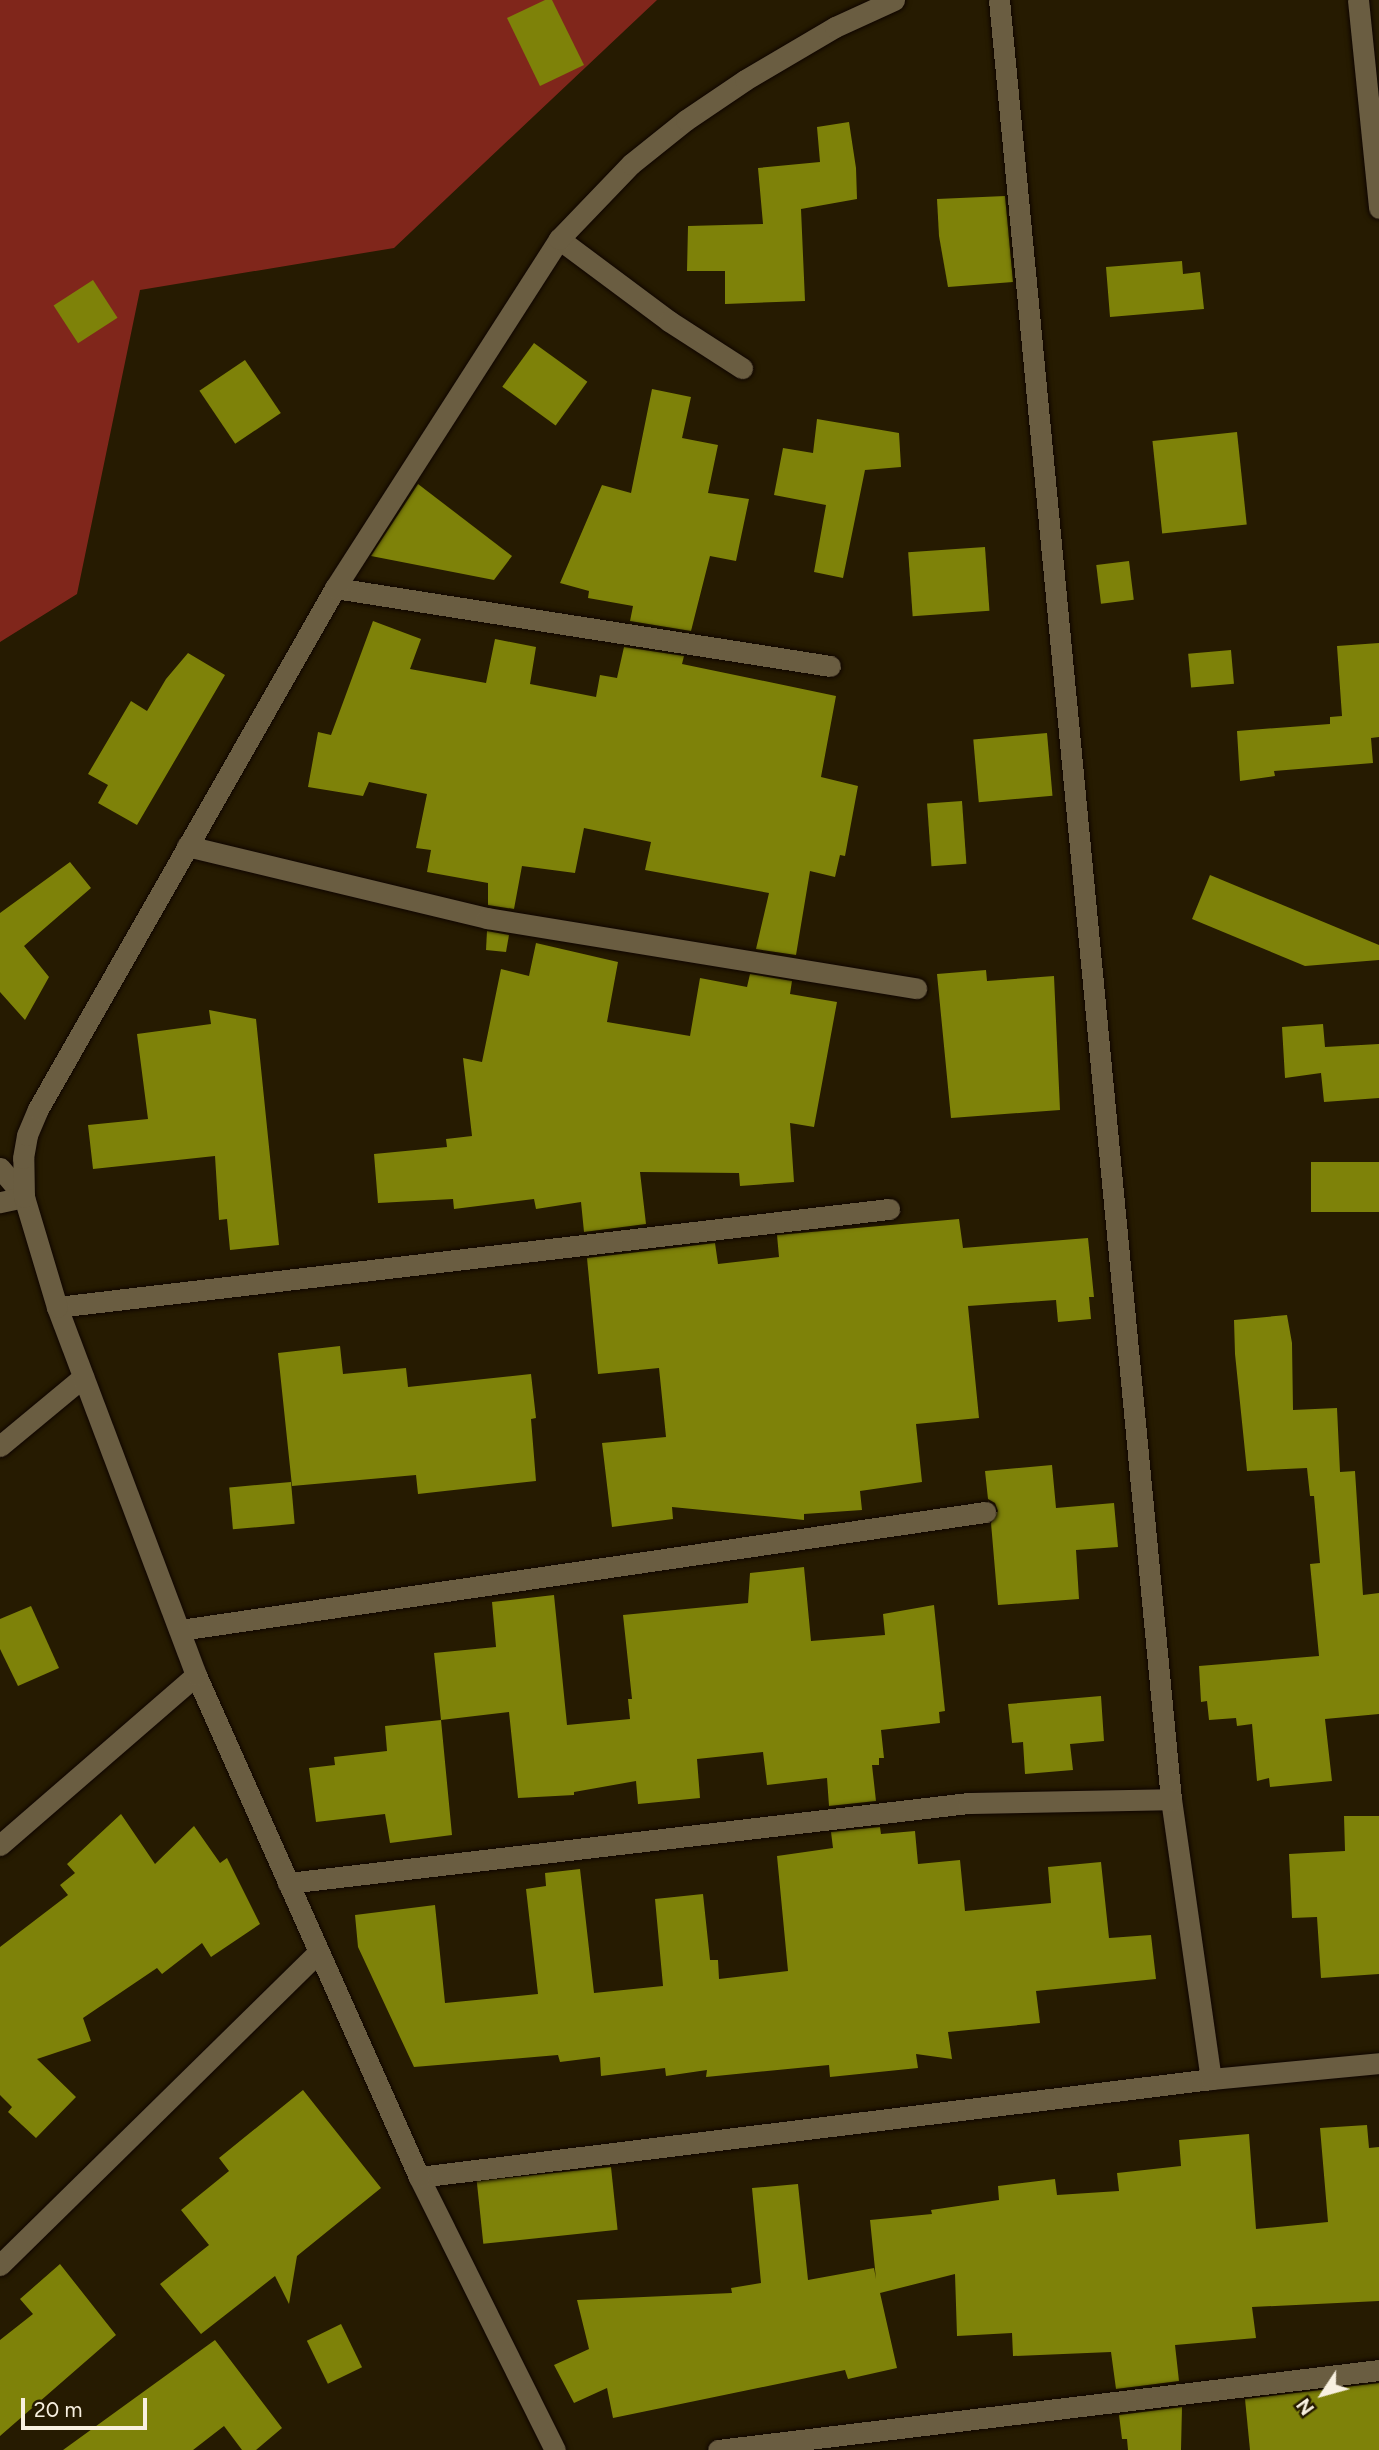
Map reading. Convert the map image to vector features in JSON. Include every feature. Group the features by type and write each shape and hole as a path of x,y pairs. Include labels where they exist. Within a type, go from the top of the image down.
{"street":[{"path":"555,2450 419,2177 195,1675 57,1307 24,1197 23,1158 27,1135 38,1109 335,588 559,239 631,164 686,120 745,80 835,27 894,0"},
{"path":"999,0 1171,1799 1212,2079"},
{"path":"1358,0 1379,208"},
{"path":"559,239 669,321 742,368"},
{"path":"335,588 830,666"},
{"path":"187,846 487,918 916,988"},
{"path":"0,1168 24,1197"},
{"path":"0,1202 24,1197"},
{"path":"57,1307 889,1209"},
{"path":"0,1446 83,1377"},
{"path":"180,1630 985,1512"},
{"path":"0,1844 195,1675"},
{"path":"288,1883 968,1803 1171,1799"},
{"path":"0,2265 317,1953"},
{"path":"419,2177 1212,2079 1379,2063"},
{"path":"718,2450 1379,2370"}],"shaded area":[{"path":"0,0 657,0 394,248 140,290 77,594 0,642"}],"building":[{"path":"545,0 552,0 584,65 540,86 507,18"},
{"path":"849,122 856,168 857,199 801,209 805,301 725,304 725,271 687,271 688,226 763,224 758,168 820,162 817,127"},
{"path":"1005,196 1013,282 948,287 939,236 937,199"},
{"path":"1182,261 1183,274 1200,272 1204,309 1110,317 1106,267"},
{"path":"93,280 118,318 78,343 54,306"},
{"path":"534,343 587,382 556,425 502,387"},
{"path":"245,360 281,413 235,444 199,391"},
{"path":"652,389 691,397 682,438 718,445 708,493 749,499 736,561 710,556 691,631 630,621 633,606 588,598 589,591 560,583 602,485 631,493"},
{"path":"817,419 899,433 901,467 865,470 843,578 814,572 826,505 774,495 783,448 813,453"},
{"path":"1237,432 1247,524 1162,533 1152,441"},
{"path":"418,484 512,556 494,580 371,556"},
{"path":"985,547 989,611 913,616 908,552"},
{"path":"1129,561 1134,600 1101,604 1096,565"},
{"path":"373,621 421,639 410,669 486,683 495,639 536,647 530,684 596,697 600,675 617,678 624,647 684,656 682,664 836,696 821,777 858,786 845,856 840,855 835,877 810,871 796,955 756,949 769,893 645,870 651,842 584,828 575,873 522,866 514,909 488,905 488,883 427,872 431,850 416,848 427,794 369,782 363,796 308,787 318,732 331,735"},
{"path":"1379,643 1379,737 1371,738 1373,763 1274,771 1275,776 1240,781 1237,731 1330,724 1330,717 1342,716 1337,646"},
{"path":"1231,650 1234,684 1191,688 1188,654"},
{"path":"188,653 225,675 137,825 98,803 108,785 88,774 131,701 147,711 166,679"},
{"path":"1047,733 1052,796 979,802 973,739"},
{"path":"962,801 966,864 931,866 927,803"},
{"path":"70,862 91,888 24,946 49,977 25,1020 0,992 0,913"},
{"path":"1210,875 1379,945 1379,960 1305,966 1192,919"},
{"path":"487,931 509,935 506,952 486,950"},
{"path":"536,943 618,962 607,1022 690,1036 700,978 747,987 750,974 792,981 790,994 837,1002 814,1127 790,1123 794,1182 740,1186 739,1173 640,1172 646,1224 584,1232 581,1202 536,1209 534,1199 454,1209 453,1199 378,1203 374,1154 447,1147 446,1139 472,1136 463,1058 482,1062 501,969 529,976"},
{"path":"986,970 987,981 1054,976 1060,1110 951,1118 937,974"},
{"path":"209,1010 256,1019 279,1245 230,1250 227,1219 219,1220 215,1156 93,1169 88,1125 148,1119 137,1034 211,1024"},
{"path":"1323,1024 1325,1047 1379,1044 1379,1098 1324,1102 1321,1073 1285,1078 1282,1027"},
{"path":"1311,1162 1379,1162 1379,1212 1311,1212"},
{"path":"959,1219 963,1248 1088,1238 1094,1297 1089,1297 1091,1319 1058,1322 1056,1300 968,1306 979,1418 916,1424 922,1482 860,1491 862,1510 804,1514 804,1520 672,1507 673,1519 612,1527 602,1443 666,1437 659,1368 598,1374 587,1258 715,1243 718,1264 779,1257 777,1235"},
{"path":"1287,1315 1292,1343 1293,1410 1337,1408 1340,1472 1355,1471 1363,1595 1379,1593 1379,1714 1325,1719 1332,1781 1270,1787 1269,1778 1257,1781 1252,1724 1237,1726 1236,1718 1209,1720 1207,1701 1201,1702 1199,1666 1319,1656 1310,1564 1320,1563 1314,1496 1310,1496 1307,1468 1247,1471 1235,1354 1234,1320"},
{"path":"340,1346 343,1374 406,1368 408,1387 531,1374 536,1418 531,1419 536,1481 418,1494 416,1475 292,1486 278,1353"},
{"path":"1052,1465 1056,1508 1114,1503 1118,1547 1076,1550 1079,1599 998,1605 991,1523 998,1511 995,1503 988,1499 985,1471"},
{"path":"291,1482 295,1524 233,1529 229,1487"},
{"path":"804,1567 811,1641 885,1635 883,1614 934,1605 945,1711 939,1712 940,1723 881,1730 884,1758 879,1758 879,1765 872,1765 876,1801 829,1806 827,1778 767,1785 763,1752 697,1759 700,1798 638,1804 636,1781 574,1792 574,1795 518,1798 509,1712 441,1720 434,1653 496,1647 492,1602 554,1595 567,1725 630,1719 628,1699 632,1699 623,1615 748,1603 750,1573"},
{"path":"31,1606 59,1668 18,1686 0,1649 0,1619"},
{"path":"1101,1696 1104,1741 1070,1744 1073,1770 1025,1774 1023,1742 1012,1743 1008,1704"},
{"path":"441,1720 452,1835 390,1843 385,1814 316,1822 309,1768 335,1765 334,1757 387,1751 385,1726"},
{"path":"121,1814 155,1864 194,1826 220,1863 227,1858 260,1924 211,1957 202,1943 162,1974 157,1968 83,2018 91,2041 37,2059 76,2097 36,2138 8,2112 12,2107 0,2095 0,1947 68,1895 60,1885 75,1873 67,1864"},
{"path":"1344,1816 1379,1816 1379,1974 1321,1978 1317,1917 1292,1918 1289,1854 1345,1851"},
{"path":"880,1827 881,1834 915,1831 918,1864 960,1860 965,1911 1051,1903 1048,1867 1101,1862 1109,1938 1151,1935 1156,1979 1036,1991 1040,2023 948,2032 952,2059 916,2054 918,2068 830,2077 829,2065 706,2077 707,2070 666,2076 665,2068 601,2076 600,2057 560,2062 558,2055 414,2067 358,1947 355,1915 435,1905 445,2003 538,1994 526,1889 546,1886 545,1873 580,1869 594,1993 663,1986 655,1899 703,1894 710,1960 718,1960 719,1979 788,1971 777,1856 833,1848 831,1832"},
{"path":"303,2090 381,2188 297,2256 289,2304 275,2276 201,2334 160,2284 209,2245 181,2210 229,2171 219,2158"},
{"path":"1367,2125 1369,2148 1379,2147 1379,2301 1252,2307 1256,2338 1175,2345 1179,2381 1116,2389 1111,2352 1013,2356 1012,2333 957,2336 955,2274 880,2293 897,2368 848,2379 845,2370 613,2418 607,2388 574,2403 554,2365 589,2349 577,2300 732,2293 731,2288 761,2283 752,2188 798,2184 808,2280 874,2268 876,2279 870,2220 932,2214 931,2210 999,2200 998,2186 1055,2179 1057,2195 1119,2191 1117,2173 1181,2166 1179,2140 1249,2134 1256,2229 1328,2222 1320,2128"},
{"path":"611,2167 618,2230 483,2244 477,2181"},
{"path":"60,2264 116,2335 0,2436 0,2340 33,2314 20,2299"},
{"path":"341,2324 362,2367 328,2384 307,2341"},
{"path":"215,2340 282,2428 256,2450 242,2450 224,2426 193,2450 63,2450"},
{"path":"1379,2383 1379,2450 1250,2450 1245,2399"},
{"path":"1182,2407 1181,2450 1128,2450 1127,2439 1122,2439 1119,2415"}]}
